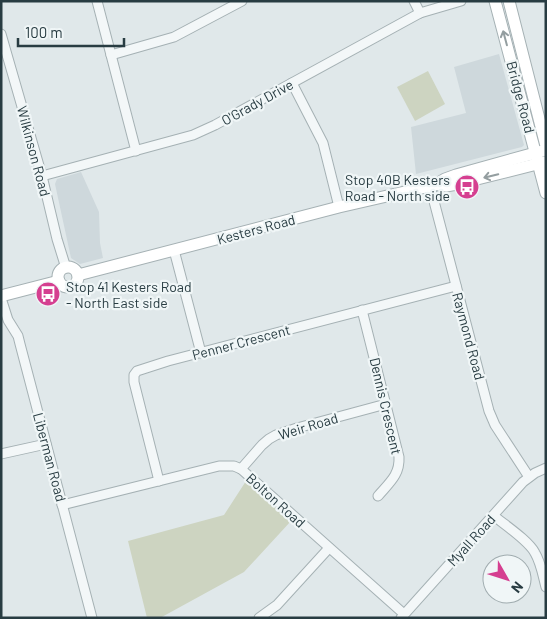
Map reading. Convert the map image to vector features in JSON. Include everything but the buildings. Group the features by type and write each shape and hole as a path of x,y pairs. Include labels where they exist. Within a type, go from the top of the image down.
{"main road":[{"name":"Bridge Road","path":"495,1 541,157 546,193"},
{"name":"Bridge Road","path":"508,1 546,146"},
{"name":"Kesters Road","path":"78,275 339,207 432,185 456,175 541,157"},
{"path":"66,268 73,268 78,275 76,282 71,287 64,286 59,281 59,273 66,268"},
{"path":"1,297 59,281"}],"street":[{"path":"98,1 136,151"},
{"path":"111,55 174,37 242,1"},
{"path":"414,1 420,13"},
{"name":"O'Grady Drive","path":"42,176 201,132 420,13 461,1"},
{"name":"Wilkinson Road","path":"1,34 66,268"},
{"path":"292,83 324,143 339,207"},
{"name":"Raymond Road","path":"432,185 456,286 492,418 529,477"},
{"path":"174,250 201,353"},
{"name":"Penner Crescent","path":"159,481 134,382 134,375 138,371 456,286"},
{"name":"Liberman Road","path":"1,297 8,320 18,336 92,618"},
{"name":"Dennis Crescent","path":"362,310 398,451 399,466 396,475 378,496"},
{"name":"Weir Road","path":"241,469 262,445 276,435 386,404"},
{"path":"1,454 46,444"},
{"name":"Bolton Road","path":"62,505 224,465 234,466 241,469 403,616"},
{"name":"Myall Road","path":"403,616 529,477 546,468"},
{"path":"494,516 534,550 546,587"},
{"path":"259,618 276,605 329,548"}],"shaded area":[{"path":"499,54 524,145 416,174 411,127 466,113 454,67"},
{"path":"81,172 99,212 100,243 103,258 80,264 71,258 55,184 57,179"}],"green space":[{"path":"428,71 445,104 415,121 397,87"},
{"path":"246,481 291,521 244,572 160,618 147,618 128,541 224,515"}],"place":[{"name":"Stop 40B Kesters Road - North side","path":"467,187"},
{"name":"Stop 41 Kesters Road - North East side","path":"48,294"}]}
